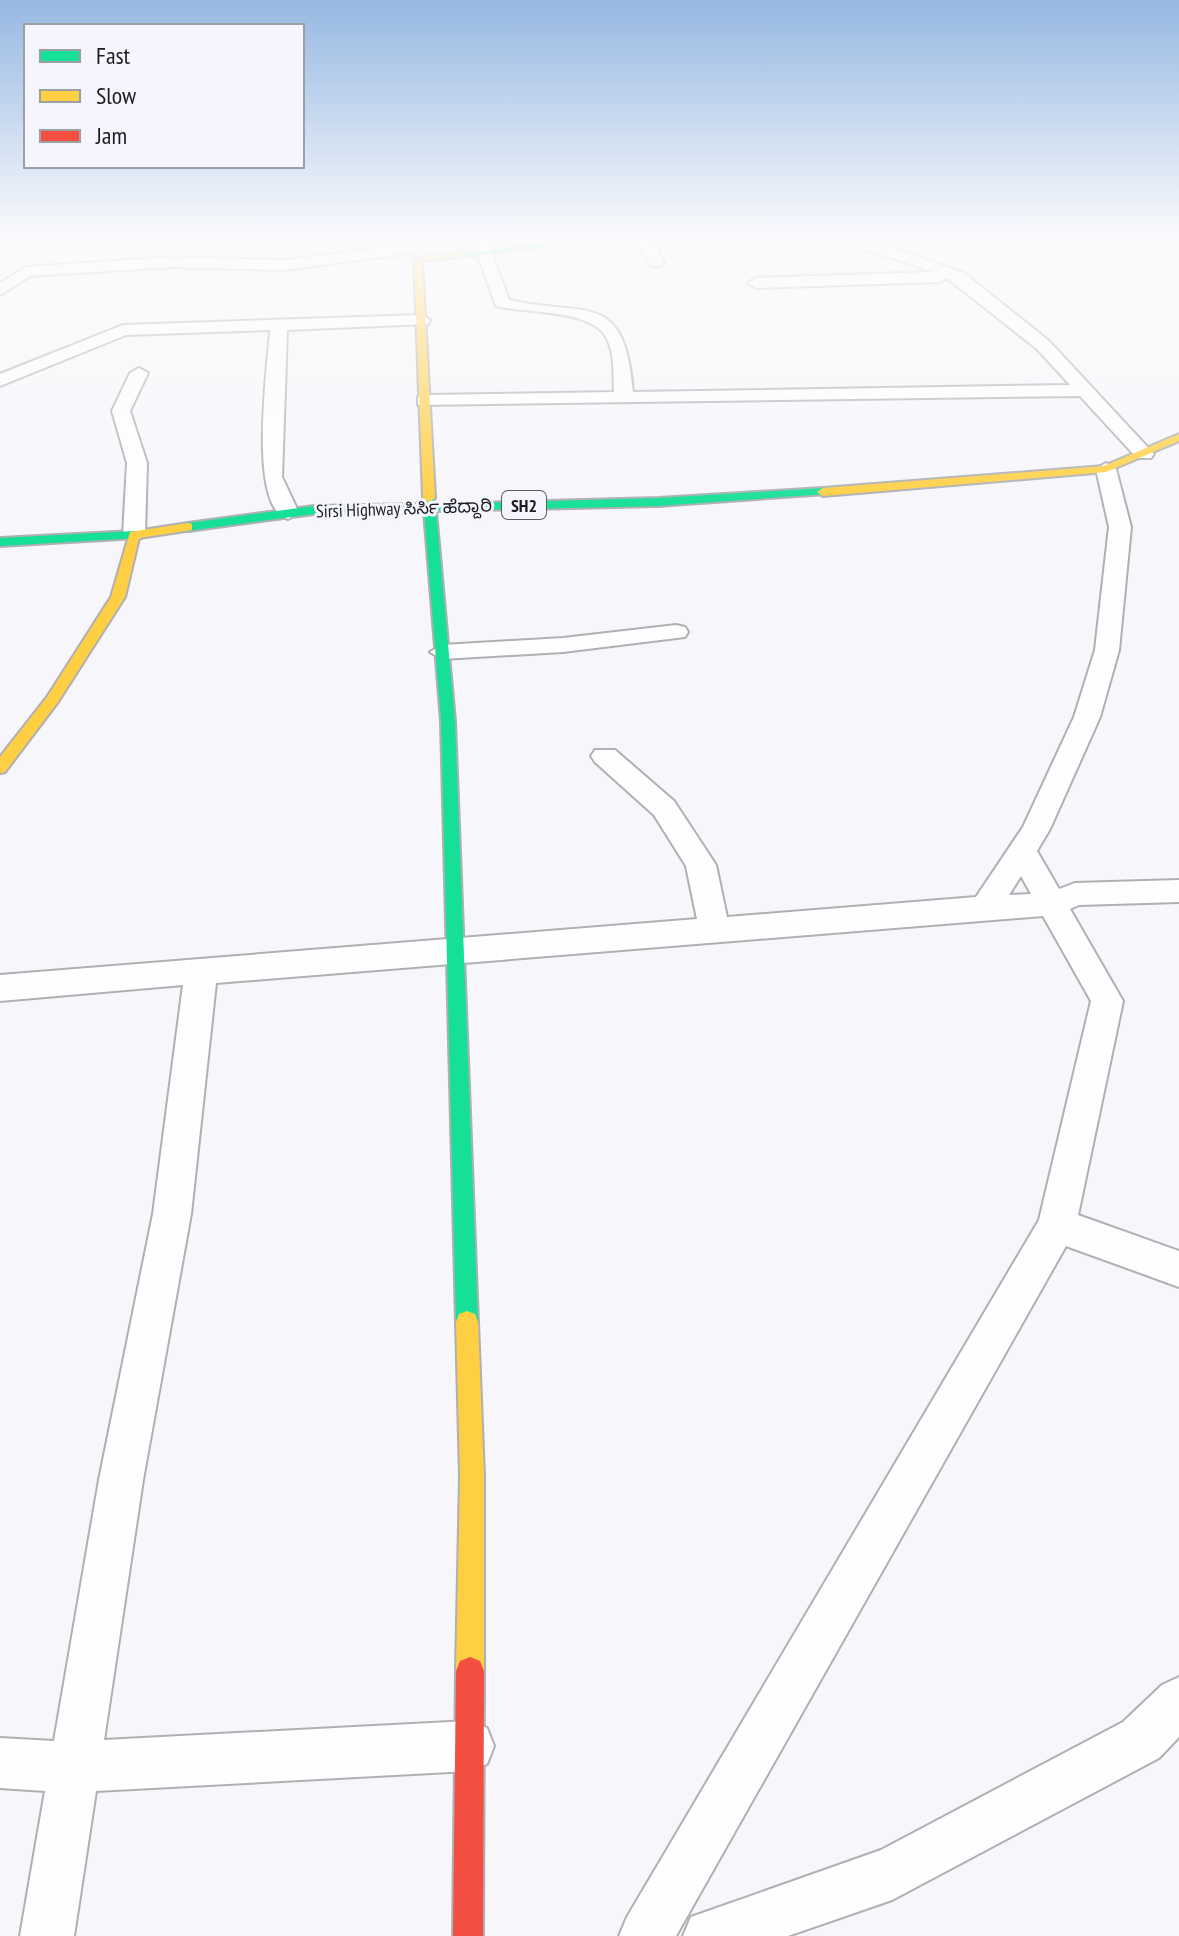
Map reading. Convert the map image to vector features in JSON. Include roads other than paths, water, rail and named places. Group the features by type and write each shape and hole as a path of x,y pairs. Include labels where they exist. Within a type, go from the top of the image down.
{"street":[{"path":"0,381 123,330 175,328"},
{"path":"279,328 272,477 288,513"},
{"path":"422,328 429,506 448,721 472,1476 468,1936"},
{"path":"607,328 615,336 624,397"},
{"path":"1022,328 1043,345 1144,454"},
{"path":"0,768 53,699 118,597 134,535 137,463 121,411 139,373"},
{"path":"425,401 1085,390"},
{"name":"Sirsi Highway ಸಿರ್ಸಿ ಹೆದ್ದಾರಿ","path":"0,542 134,535 288,513 429,506 658,502 901,488 1106,469 1179,437"},
{"path":"985,907 1036,829 1087,717 1107,650 1120,527 1106,469"},
{"path":"442,652 563,645 676,632"},
{"path":"605,756 664,808 701,865 714,929"},
{"path":"646,1936 1057,1225 1107,1001 1022,851"},
{"path":"0,988 455,949 1052,904 1075,894 1179,891"},
{"path":"47,1936 121,1480 172,1214 201,971"},
{"path":"1057,1225 1179,1269"},
{"path":"710,1936 892,1873 1141,1740 1179,1702"},
{"path":"0,1763 75,1767 469,1746"}]}
